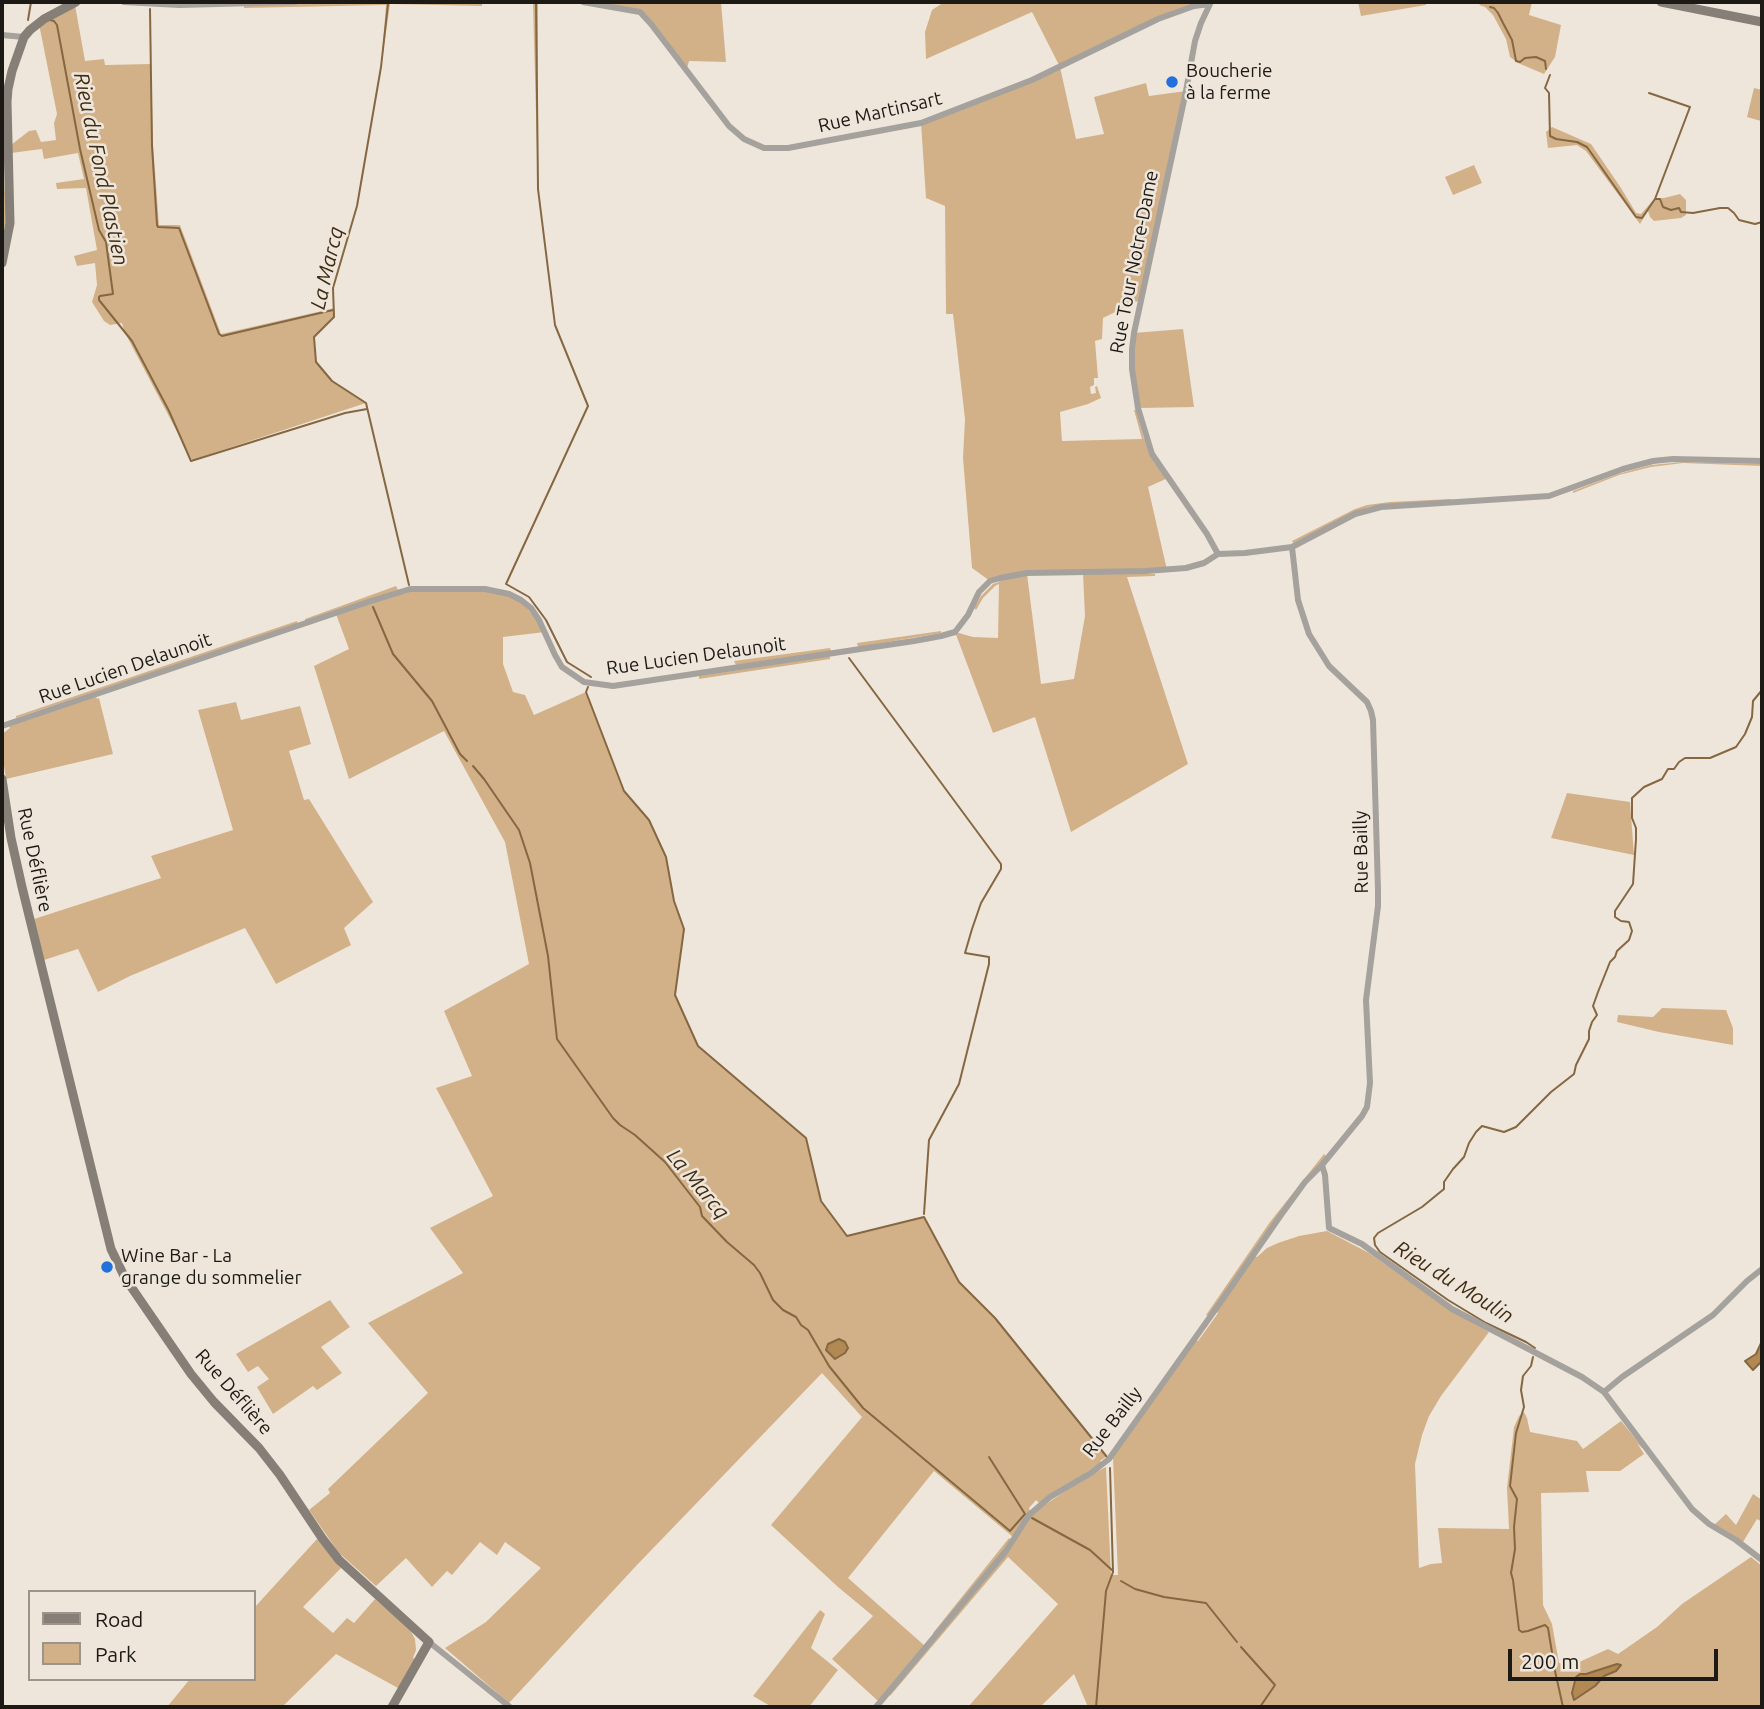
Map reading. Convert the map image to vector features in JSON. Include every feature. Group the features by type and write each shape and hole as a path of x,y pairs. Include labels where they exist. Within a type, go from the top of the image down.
{"street":[{"path":"2,263 10,223 8,89 24,37 44,19 76,2"},
{"path":"124,2 179,5 295,2"},
{"path":"583,2 640,12 640,2"},
{"path":"1661,2 1762,22"},
{"name":"Rue Martinsart","path":"640,12 729,125 744,139 764,148 776,148 800,146 921,122 1032,80 1158,19 1211,3"},
{"name":"Rue Tour Notre-Dame","path":"1211,3 1200,23 1195,41 1134,333 1132,369 1138,408 1152,454 1218,554"},
{"path":"2,35 24,37"},
{"path":"1218,554 1245,554 1292,547 1355,514 1381,507 1549,496 1623,469 1673,458 1762,461"},
{"name":"Rue Bailly","path":"876,1707 1006,1551 1029,1515 1050,1497 1091,1474 1109,1458 1281,1215 1367,1107 1370,1083 1366,1000 1378,906 1373,720 1369,704 1329,666 1309,634 1298,600 1292,547"},
{"name":"Rue Lucien Delaunoit","path":"2,726 411,589 485,589 509,594 531,608 562,667 584,682 613,686 941,636 955,632 968,615 979,592 990,581 1000,578 1027,573 1186,568 1204,563 1218,554"},
{"name":"Rue Déflière","path":"2,779 22,887 111,1249 120,1270 205,1392 260,1448 339,1560 429,1642 510,1707"},
{"path":"1322,1165 1329,1227 1362,1244 1452,1308 1582,1377 1604,1392 1698,1515 1762,1560"},
{"path":"1604,1392 1713,1315 1762,1269"},
{"path":"392,1707 429,1642"}],"green space":[{"path":"349,2 482,6 390,4 381,67 386,5 244,8"},
{"path":"538,2 538,189 533,3 508,4"},
{"path":"594,2 721,2 726,62 689,61 686,72 640,12"},
{"path":"944,2 1192,4 1060,67 1032,12 926,59 925,32 932,10"},
{"path":"1358,2 1426,2 1426,5 1361,16"},
{"path":"1484,2 1532,2 1529,15 1561,25 1555,57 1544,74 1510,57 1506,39 1493,15 1479,5"},
{"path":"75,5 85,61 104,59 105,65 151,64 159,225 180,225 221,334 335,308 334,317 314,337 316,362 332,381 366,403 192,460 122,323 110,325 104,321 92,302 97,285 95,263 77,266 74,256 97,250 86,188 57,189 56,183 84,179 78,153 44,159 42,149 11,153 11,145 29,131 36,130 41,142 56,140 54,123 57,114 39,24"},
{"path":"1060,67 1076,139 1104,134 1094,97 1146,83 1149,96 1186,91 1142,299 1103,318 1102,339 1095,341 1098,378 1094,378 1094,385 1090,387 1091,394 1096,393 1097,386 1101,398 1060,412 1062,441 1142,439 1136,410 1144,439 1147,439 1168,478 1148,487 1167,570 1127,574 1155,576 1127,577 1188,764 1071,832 1035,717 993,733 955,632 973,637 998,638 999,584 983,598 976,610 974,608 981,596 993,584 999,582 1000,578 990,581 972,568 963,458 965,419 953,314 946,314 945,206 926,198 921,123","holes":["1083,573 1085,616 1074,679 1041,684 1027,574"]},
{"path":"1754,88 1762,90 1761,121 1747,117"},
{"path":"2,125 5,155 2,156"},
{"path":"1552,127 1591,144 1636,213 1641,214 1655,198 1680,194 1686,200 1686,215 1654,221 1648,211 1640,224 1586,151 1577,145 1548,148 1546,132"},
{"path":"2,156 6,222 2,235"},
{"path":"1474,165 1482,183 1453,195 1445,177"},
{"path":"1183,329 1194,407 1138,408 1134,387 1134,333"},
{"path":"1683,462 1762,466 1683,463 1651,467 1619,475 1573,493 1618,474 1651,465"},
{"path":"1452,501 1368,507 1293,543 1292,541 1367,505"},
{"path":"396,586 398,590 305,621 305,619"},
{"path":"410,589 485,589 521,600 545,632 503,637 503,664 513,692 525,695 534,715 586,692 624,791 649,820 666,857 674,901 684,929 675,995 698,1046 806,1138 821,1201 847,1236 924,1217 959,1282 995,1318 1107,1456 1100,1461 1102,1463 1039,1503 1036,1500 1013,1537 934,1471 848,1578 925,1646 880,1700 832,1659 873,1616 771,1525 862,1417 822,1373 636,1566 509,1703 445,1648 486,1622 541,1568 505,1542 497,1555 480,1542 452,1575 447,1571 432,1587 406,1558 376,1586 339,1553 309,1510 330,1493 328,1489 428,1393 368,1323 463,1273 430,1228 493,1196 436,1088 472,1076 444,1011 529,964 505,842 444,731 349,779 314,666 349,649 336,614"},
{"path":"297,621 298,624 16,718 16,716"},
{"path":"941,631 858,647 857,643"},
{"path":"830,648 831,651 736,665 734,661"},
{"path":"830,656 830,659 699,679 699,676"},
{"path":"99,698 113,754 6,779 2,734 9,726"},
{"path":"236,702 241,720 300,706 311,744 289,751 304,800 309,799 373,902 344,928 351,945 276,984 245,928 98,992 78,949 44,960 34,919 161,878 151,856 233,830 198,710"},
{"path":"1567,793 1630,802 1634,855 1551,838"},
{"path":"1662,1008 1726,1010 1733,1028 1733,1045 1617,1022 1618,1015 1653,1017"},
{"path":"1324,1154 1326,1156 1208,1316 1206,1315 1270,1222"},
{"path":"1327,1231 1369,1253 1444,1306 1489,1332 1441,1396 1422,1435 1415,1464 1419,1568 1442,1563 1438,1528 1509,1529 1507,1488 1514,1427 1524,1412 1530,1432 1577,1441 1583,1449 1621,1421 1643,1448 1637,1443 1644,1454 1620,1471 1586,1471 1589,1492 1541,1493 1543,1605 1552,1624 1559,1663 1577,1663 1608,1649 1618,1654 1657,1627 1682,1604 1751,1557 1762,1566 1762,1707 1088,1707 1074,1674 1040,1707 968,1707 1058,1604 1008,1557 890,1696 1034,1512 1106,1467 1111,1575 1118,1575 1113,1458 1216,1316 1216,1311 1254,1256 1257,1257 1278,1243"},
{"path":"330,1300 350,1327 321,1347 342,1373 317,1390 313,1386 273,1414 257,1387 269,1379 258,1366 248,1372 236,1354"},
{"path":"1753,1494 1762,1500 1762,1522 1757,1519 1743,1542 1714,1525 1726,1514 1736,1525"},
{"path":"1009,1538 1012,1541 935,1635 933,1633"},
{"path":"317,1539 341,1568 303,1607 333,1633 347,1618 354,1623 375,1599 409,1628 415,1639 415,1659 398,1688 336,1654 282,1707 167,1707 188,1681 256,1681 256,1606"},
{"path":"820,1610 825,1614 811,1648 838,1670 809,1707 772,1707 753,1696"}],"shaded area":[{"path":"839,1339 845,1342 848,1348 835,1359 826,1350 828,1344"},
{"path":"1762,1341 1762,1361 1753,1370 1745,1361 1756,1354"},
{"path":"1621,1665 1616,1671 1604,1676 1595,1686 1574,1700 1572,1693 1576,1677"}],"waterway":[{"name":"Rieu du Fond Plastien","path":"28,20 31,2"},
{"path":"536,2 538,189 555,325 588,406 506,584 529,597 546,620 567,662 591,677"},
{"name":"La Marcq","path":"388,4 381,67 357,206 333,288 334,317 314,337 316,362 332,381 366,403 409,585"},
{"name":"Rieu du Moulin","path":"1490,7 1498,13 1512,40 1516,61 1536,57 1545,61 1546,69"},
{"path":"150,9 152,146 157,225 179,228 219,334 222,336 333,310"},
{"name":"Rieu du Fond Plastien","path":"50,20 57,25 80,149 99,230 106,242 113,294 100,296 99,300 132,341 169,411 191,461 345,413 367,409"},
{"name":"Rieu du Moulin","path":"1550,75 1545,88 1549,93 1550,136 1587,147 1636,217 1642,218 1655,199 1660,199 1663,207 1671,210 1679,208 1681,212 1693,213 1728,208 1739,220 1755,224 1762,222"},
{"path":"1649,93 1690,107 1655,199"},
{"name":"La Marcq","path":"373,607 393,654 432,701 460,754 467,761"},
{"path":"849,658 1001,864 1001,869 981,903 965,953 989,957 989,964 959,1084 929,1140 924,1214"},
{"path":"588,687 586,692 624,791 649,820 666,857 674,901 684,929 675,995 698,1046 806,1138 821,1201 847,1236 924,1217 959,1282 995,1318 1107,1457"},
{"name":"Rieu du Moulin","path":"1535,1348 1448,1300 1380,1252 1374,1238 1422,1207 1444,1189 1444,1182 1464,1157 1469,1143 1482,1126 1504,1132 1516,1127 1551,1092 1574,1074 1589,1039 1592,1022 1597,1015 1593,1006 1610,962 1629,940 1632,931 1629,922 1615,917 1615,911 1633,884 1636,828 1632,818 1632,798 1644,787 1662,779 1668,769 1674,769 1685,758 1710,758 1736,747 1752,717 1753,701 1762,690"},
{"name":"La Marcq","path":"473,766 519,830 530,863 548,956 557,1039 613,1118 665,1162 700,1207 702,1216 754,1265 773,1300 808,1330 829,1366 863,1408 1010,1531 1025,1514 989,1457"},
{"name":"Rieu du Moulin","path":"1533,1357 1531,1366 1523,1376 1521,1390 1524,1407 1516,1433 1510,1486 1517,1499 1511,1573 1519,1630 1528,1631 1545,1625 1548,1628 1563,1707"},
{"path":"1096,1707 1106,1591 1113,1572 1110,1468"},
{"name":"La Marcq","path":"1032,1518 1090,1550 1113,1571"},
{"path":"1121,1581 1135,1589 1164,1597 1206,1603 1237,1642"},
{"path":"1241,1647 1275,1685 1260,1707"}],"place":[{"name":"Boucherie à la ferme","path":"1172,82"},
{"name":"Wine Bar - La grange du sommelier","path":"107,1267"}]}
